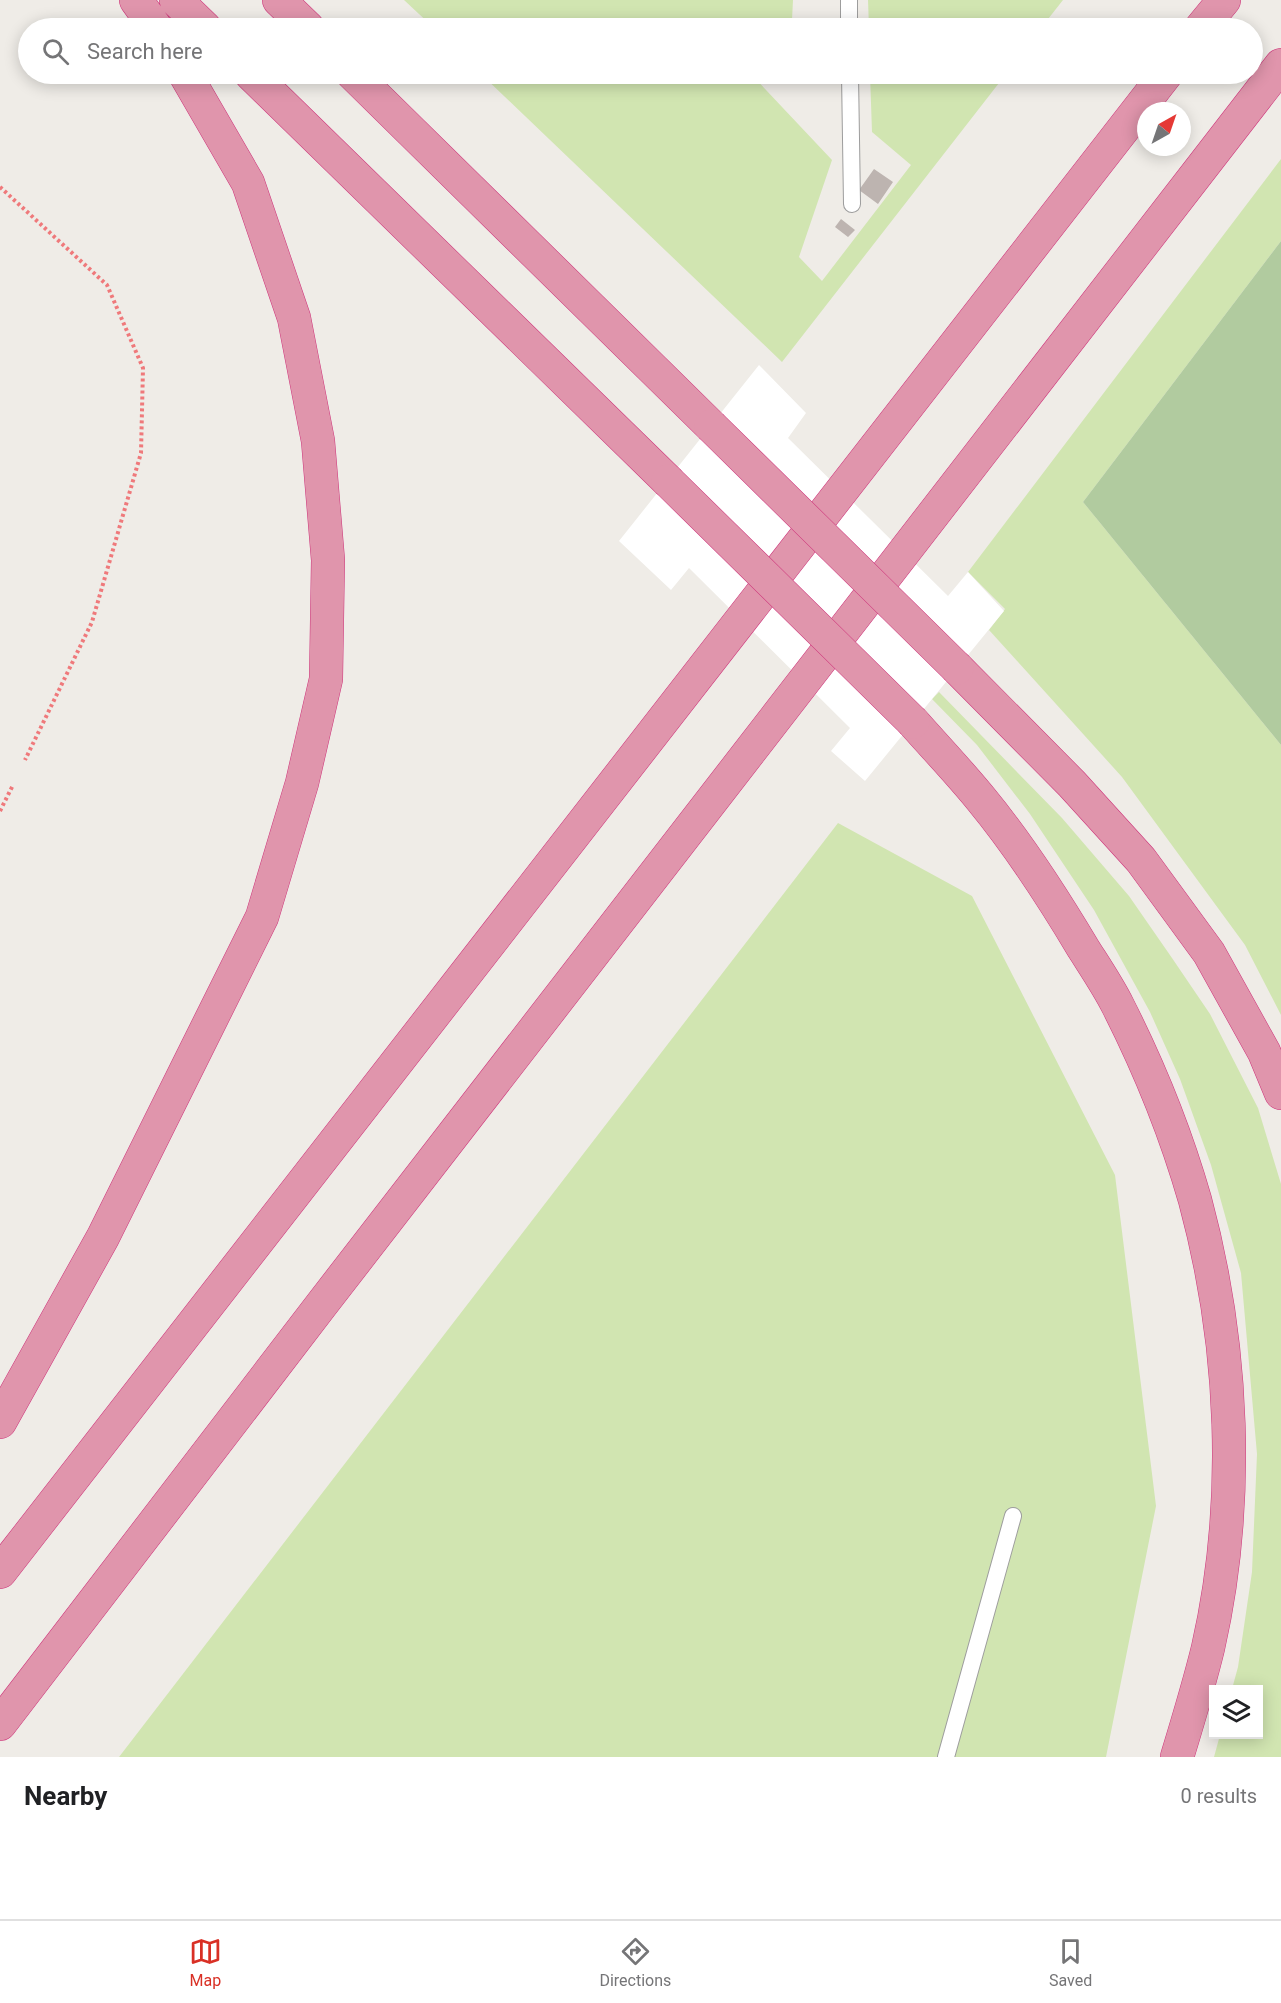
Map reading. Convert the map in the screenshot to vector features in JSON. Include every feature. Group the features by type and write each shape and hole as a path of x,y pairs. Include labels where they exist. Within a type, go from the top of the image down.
{"highway":[{"path":"136,0 149,18"},
{"path":"176,0 195,18"},
{"path":"279,0 298,18"},
{"path":"1210,18 1224,0"},
{"path":"0,1724 1281,65"},
{"path":"0,1422 103,1237 262,917 302,783 326,679 328,560 318,441 294,318 248,183 191,84"},
{"path":"261,84 913,722 982,800 1050,892 1118,1004 1169,1122 1195,1201 1214,1290 1224,1361 1228,1427 1227,1504 1221,1565 1208,1646 1193,1707 1177,1757"},
{"path":"363,84 1072,784 1141,860 1209,953 1264,1052 1281,1093"},
{"path":"0,1572 1158,84"}],"lane":[{"path":"849,0 849,18"},
{"path":"850,84 852,204"},
{"path":"946,1757 1013,1516"}],"path":[{"path":"0,187 107,285 143,368 141,453 92,622 25,760"},
{"path":"0,811 13,785"}],"green space":[{"path":"404,0 793,0 792,18 423,18"},
{"path":"868,0 1063,0 1049,18 869,18"},
{"path":"491,84 760,84 832,160 799,257 822,281 911,165 872,132 870,84 998,84 782,362"},
{"path":"1281,159 1281,241 1083,502 1281,745 1281,1015 1245,945 1122,777 989,630 1005,609 968,572"},
{"path":"1281,241 1281,745 1083,502"},
{"path":"939,692 1062,818 1129,896 1210,1014 1258,1108 1281,1184 1281,1757 1214,1757 1219,1739 1263,1739 1263,1685 1233,1685 1238,1667 1252,1572 1257,1454 1241,1273 1211,1165 1180,1079 1150,1012 1094,910 1030,814 977,745 932,699"},
{"path":"838,823 972,896 1115,1175 1156,1506 1106,1757 119,1757"}],"pier":[{"path":"759,365 806,413 788,438 948,596 968,572 1004,611 865,781 831,751 850,728 689,568 671,590 619,541"}],"building":[{"path":"874,169 893,182 878,204 859,190"},
{"path":"841,219 855,230 848,237 835,227"}]}
